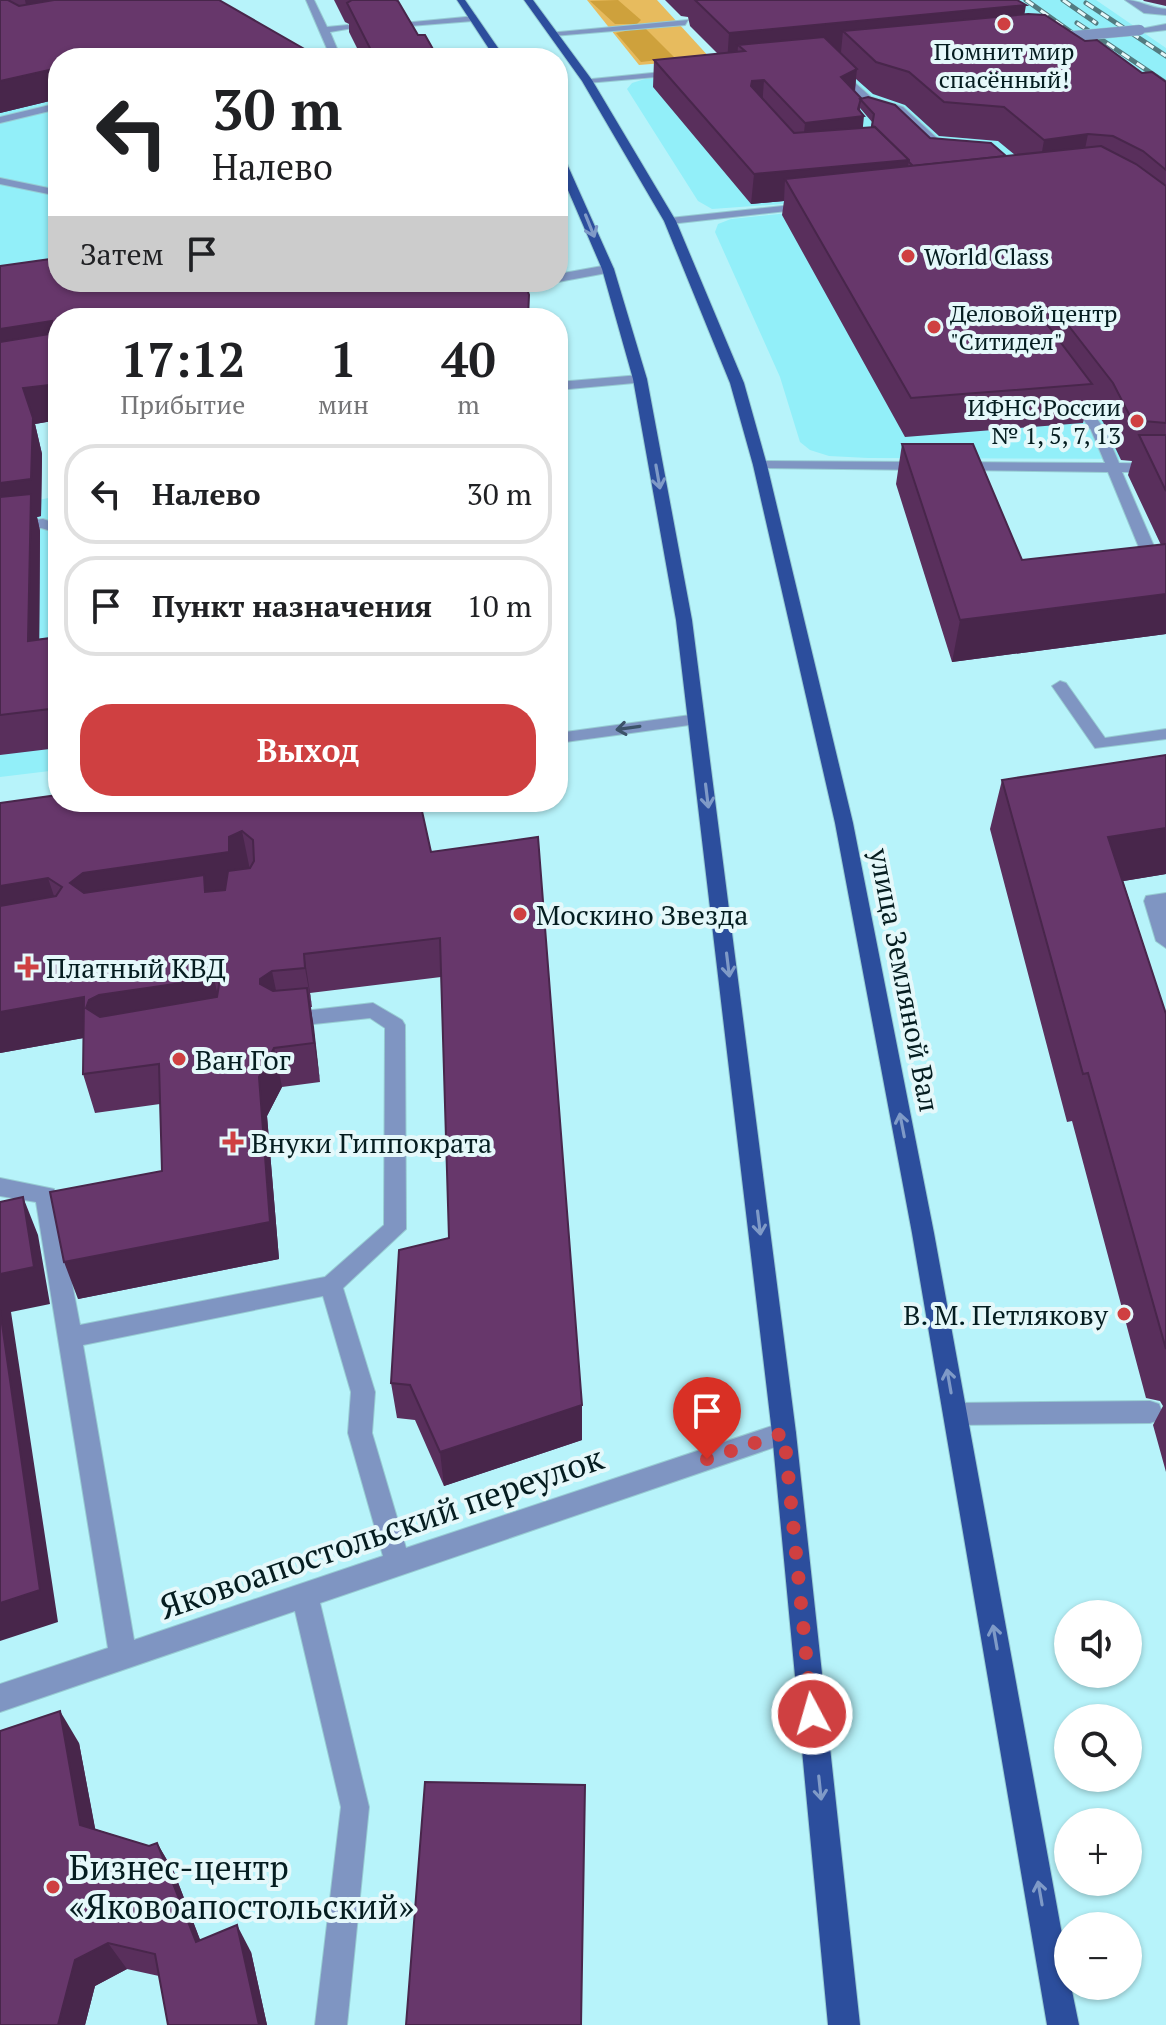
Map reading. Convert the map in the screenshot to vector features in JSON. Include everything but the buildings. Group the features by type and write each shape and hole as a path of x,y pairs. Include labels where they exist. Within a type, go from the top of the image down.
{"main road":[{"path":"461,0 493,48"},
{"name":"улица Земляной Вал","path":"528,0 564,48"},
{"name":"улица Земляной Вал","path":"568,54 587,80 670,221 737,383 760,465 844,823 955,1414 1063,2025"},
{"path":"568,178 608,269 640,379 684,620 784,1433 844,2025"}],"street":[{"path":"310,0 332,48"},
{"path":"1129,0 1147,11 1166,12"},
{"path":"397,24 473,18"},
{"path":"553,33 685,22"},
{"path":"1042,39 1166,27"},
{"path":"324,30 348,28"},
{"path":"826,59 862,100 899,109 935,142 965,144"},
{"path":"587,80 688,71"},
{"path":"0,120 48,108"},
{"path":"0,181 48,193"},
{"path":"670,221 830,204"},
{"path":"568,276 608,269"},
{"path":"1057,373 1098,430 1155,567"},
{"path":"568,385 640,379"},
{"path":"760,465 1166,468"},
{"path":"0,528 48,525"},
{"path":"1060,686 1101,744 1166,734"},
{"path":"568,737 698,719"},
{"path":"1166,899 1153,901 1166,941"},
{"path":"70,1337 331,1285 395,1229 395,1025 373,1010 280,1020"},
{"path":"0,1187 46,1195 123,1657"},
{"path":"331,1285 363,1392 360,1433 398,1564"},
{"path":"955,1414 1150,1412"},
{"name":"Яковоапостольский переулок","path":"0,1698 784,1433"},
{"path":"305,1595 355,1807 331,2025"}],"shaded area":[{"path":"587,0 657,0 711,59 639,65"},
{"path":"618,0 641,20 637,24 615,24 590,1"},
{"path":"971,0 1096,0 1166,48 1166,459 868,458 829,456 810,450 800,442 780,377 715,232 718,224 731,219 1089,182 712,209 698,201 627,89 632,83 645,79 1032,48"},
{"path":"644,27 675,58 641,62 616,33"},
{"path":"0,78 48,87 48,292 226,292 228,308 48,308 48,323 0,346"},
{"path":"48,498 48,771 0,777 0,508"}],"railway":[{"path":"1026,0 1085,42"},
{"path":"1063,0 1096,23"},
{"path":"1086,3 1166,56"},
{"path":"1077,23 1166,83"}],"place":[{"name":"Помнит мир спасённый!","path":"1004,24"},
{"name":"World Class","path":"908,256"},
{"name":"Деловой центр \"Ситидел\"","path":"934,327"},
{"name":"ИФНС России № 1, 5, 7, 13","path":"1137,421"},
{"name":"Москино Звезда","path":"520,914"},
{"name":"Платный КВД","path":"28,967"},
{"name":"Ван Гог","path":"179,1059"},
{"name":"Внуки Гиппократа","path":"233,1142"},
{"name":"В. М. Петлякову","path":"1124,1314"},
{"name":"Бизнес-центр «Яковоапостольский»","path":"53,1887"}],"route":[{"path":"707,1459 784,1433 812,1714"}]}
